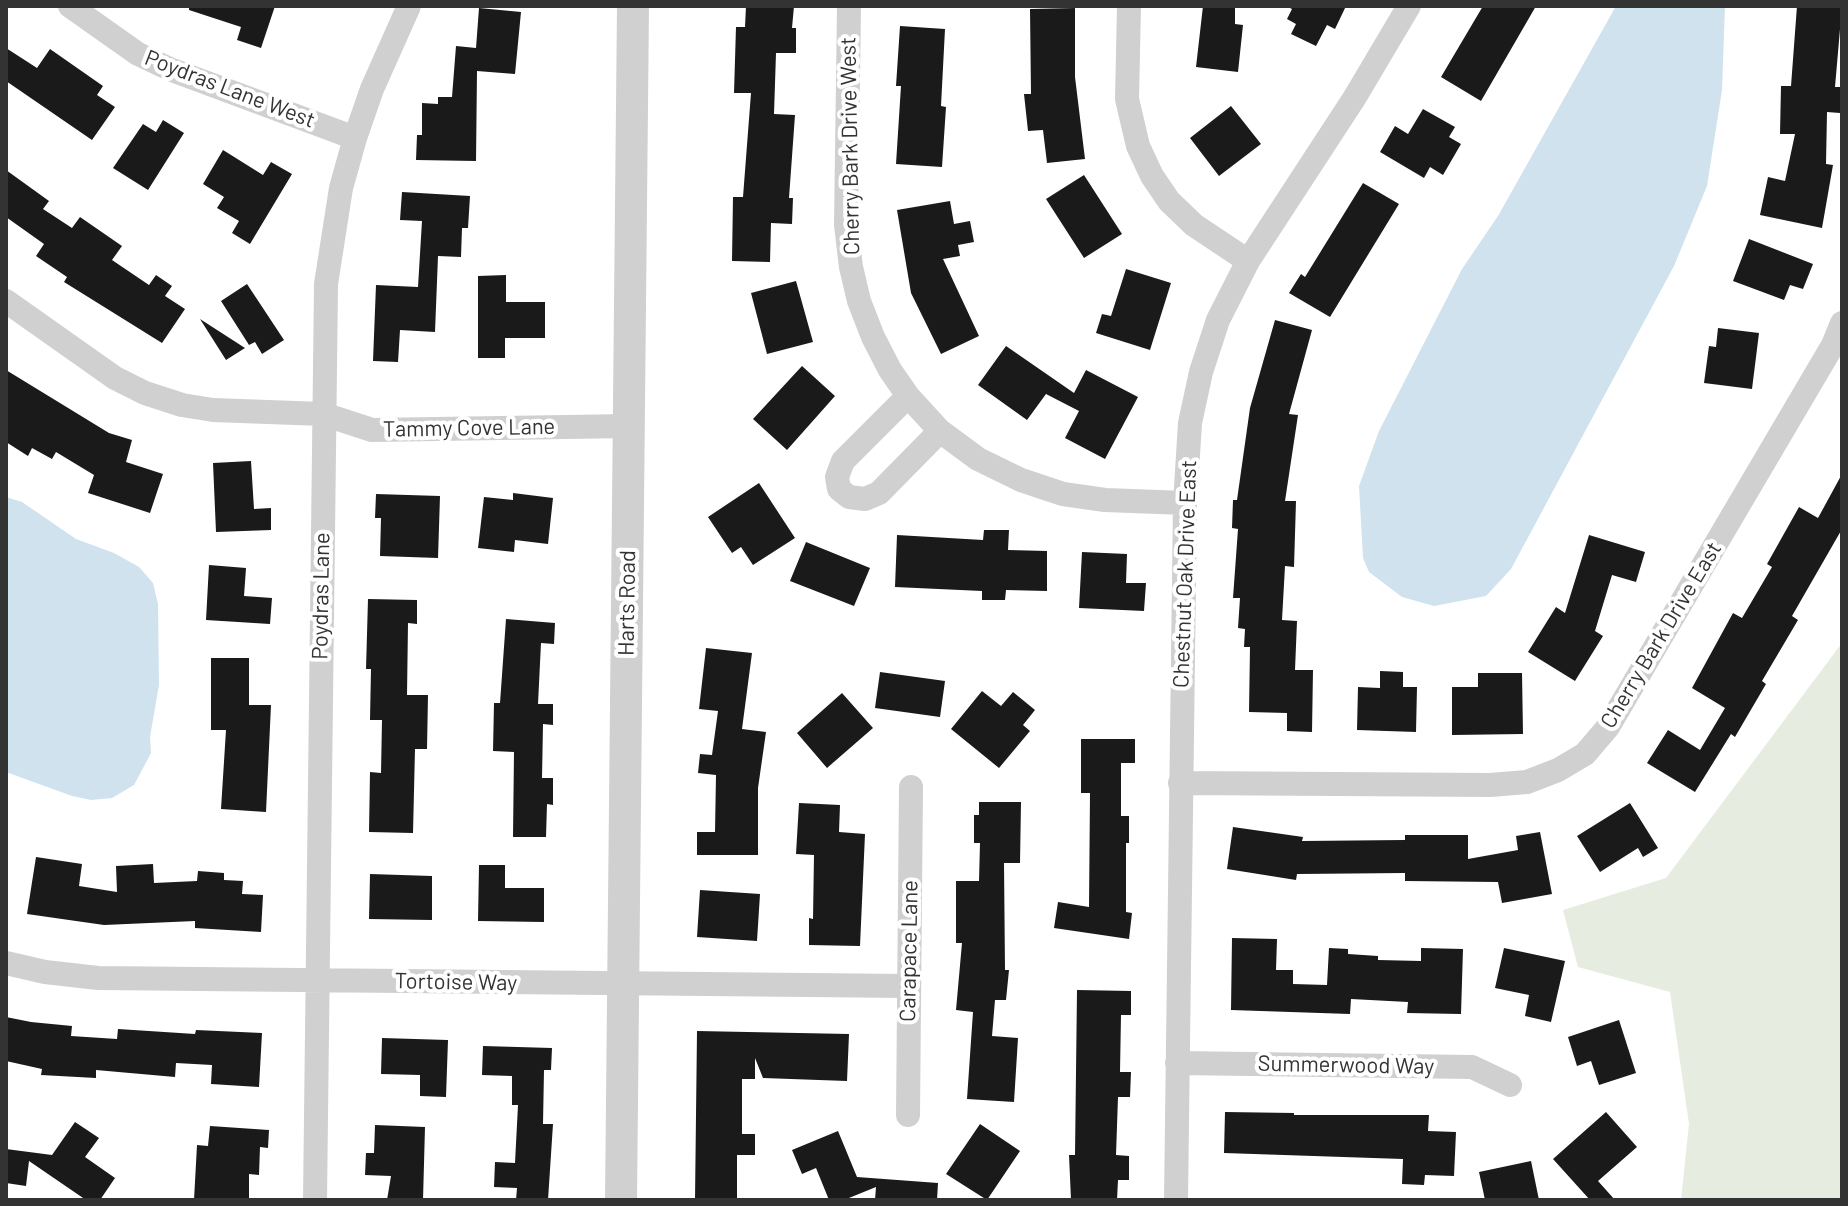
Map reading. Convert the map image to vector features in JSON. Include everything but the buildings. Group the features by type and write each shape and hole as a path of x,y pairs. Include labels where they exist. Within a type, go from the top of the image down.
{"street":[{"name":"Poydras Lane West","path":"70,6 138,54 172,70 355,138"},
{"name":"Poydras Lane","path":"315,1200 326,284 341,188 355,138 372,89 409,6"},
{"name":"Harts Road","path":"621,1200 633,6"},
{"name":"Cherry Bark Drive West","path":"849,6 846,225 859,301 890,370 908,396 940,431 978,459 1021,480 1063,494 1105,500 1185,503"},
{"path":"1129,6 1127,99 1138,146 1152,176 1169,201 1194,225 1248,261"},
{"name":"Chestnut Oak Drive East","path":"1176,1200 1185,503 1190,423 1201,372 1218,320 1248,261 1355,97 1409,6"},
{"name":"Tammy Cove Lane","path":"6,301 115,378 145,393 182,405 213,410 323,414 372,430 630,426"},
{"name":"Cherry Bark Drive East","path":"1180,783 1490,785 1527,782 1558,770 1585,754 1608,727 1833,345 1842,323"},
{"path":"908,396 843,461 837,477 839,489 849,497 865,499 879,493 940,431"},
{"name":"Carapace Lane","path":"908,1115 911,787"},
{"name":"Tortoise Way","path":"6,963 45,972 98,978 908,986"},
{"name":"Summerwood Way","path":"1177,1063 1472,1067 1510,1085"}],"shaded area":[{"path":"1842,643 1842,1200 1681,1200 1689,1124 1670,992 1578,967 1563,910 1666,878"}],"water":[{"path":"1616,6 1725,6 1722,90 1707,186 1674,266 1511,569 1486,596 1434,606 1402,597 1369,572 1363,558 1359,486 1379,431 1462,269 1498,216"},
{"path":"6,497 22,502 76,539 114,553 139,567 153,583 158,604 159,685 150,737 151,753 134,785 112,798 91,800 72,796 6,772"}]}
